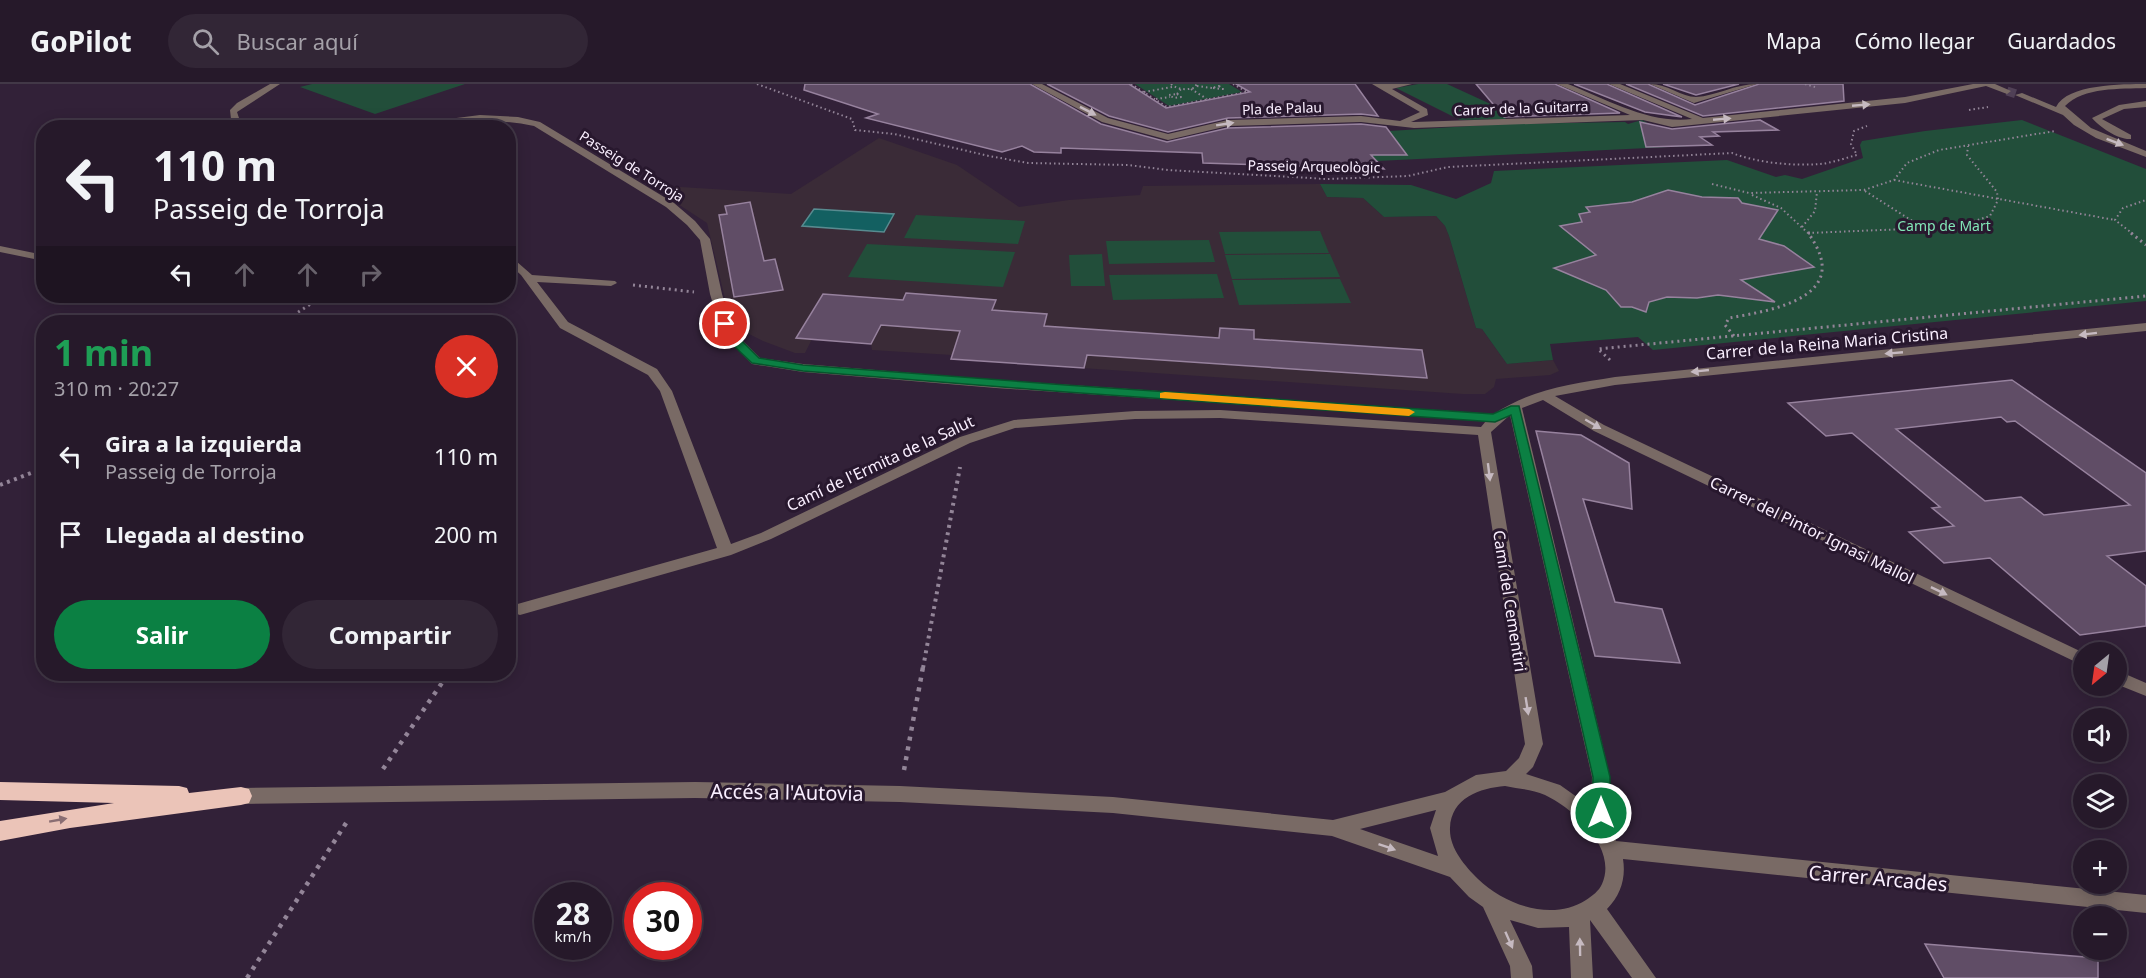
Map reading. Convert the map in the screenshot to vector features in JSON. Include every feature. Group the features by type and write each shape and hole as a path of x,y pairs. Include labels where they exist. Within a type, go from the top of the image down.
{"highway":[{"path":"0,791 241,796"},
{"path":"0,831 70,818 241,796"}],"street":[{"path":"236,120 233,112 240,105 276,84"},
{"name":"Pla de Palau","path":"1036,84 1105,120 1168,137 1228,123 1361,119 1399,123"},
{"path":"1380,86 1408,84"},
{"path":"1562,84 1643,117 1672,124 1905,100 1986,84 2007,91"},
{"path":"1613,84 1702,120"},
{"path":"1654,84 1694,100 1753,84"},
{"path":"1380,86 1423,109 1425,114 1399,123"},
{"path":"2064,113 2060,106 2066,97 2087,92 2146,86"},
{"path":"2019,95 2064,113 2085,130 2146,154"},
{"path":"2146,104 2121,107 2096,118 2114,130 2146,144"},
{"name":"Passeig de Torroja","path":"461,120 500,116 537,124 670,205 705,239 716,294 725,324 738,343 756,361 803,368 996,384 1495,418"},
{"name":"Carrer de la Guitarra","path":"1399,123 1414,126 1643,117"},
{"path":"0,249 36,257"},
{"path":"516,263 564,325 653,372 666,391 726,551"},
{"path":"529,278 611,283"},
{"name":"Carrer de la Reina Maria Cristina","path":"1495,418 1543,394 1629,379 2146,327"},
{"name":"Carrer del Pintor Ignasi Mallol","path":"1543,394 1599,428 2073,655"},
{"path":"1515,408 1601,777 1601,830"},
{"name":"Camí de l'Ermita de la Salut","path":"520,609 726,551 766,536 965,440 1014,424 1135,415 1220,414 1484,431"},
{"path":"1484,431 1495,418"},
{"name":"Camí del Cementiri","path":"1484,431 1490,482 1533,744 1526,762 1509,780"},
{"path":"2127,681 2146,690"},
{"path":"1332,828 1452,798 1472,784 1487,780 1524,780 1548,788 1583,809 1601,830 1611,849 1614,877 1609,895 1587,912 1549,920 1516,914 1492,903 1468,885 1455,870 1443,844 1440,826 1452,798"},
{"name":"Accés a l'Autovia","path":"241,796 695,790 900,794 1113,805 1332,828"},
{"path":"1332,828 1455,870"},
{"name":"Carrer Arcades","path":"1611,849 1847,876 2146,904"},
{"path":"1492,903 1521,966 1522,978"},
{"path":"1582,978 1587,912"},
{"path":"1587,912 1645,978"}],"path":[{"name":"Passeig Arqueològic","path":"757,84 852,118 855,130 886,131 1009,161 1143,164 1168,170 1327,179 1408,176 1448,167 1722,153 1732,153 1748,159 1770,162 1821,164 1857,155 1851,144 1854,131 1870,125"},
{"path":"1132,84 1137,84"},
{"path":"1132,84 1167,107 1247,92 1234,85"},
{"path":"1804,84 1816,87"},
{"path":"1143,92 1172,85 1181,89 1191,89 1208,99"},
{"path":"1191,89 1197,85 1228,95"},
{"path":"1177,94 1181,89"},
{"path":"1170,97 1170,94 1177,94 1181,96 1179,98"},
{"path":"1155,99 1179,98 1187,103"},
{"path":"1960,111 2034,100"},
{"path":"1894,180 1907,163 1939,150 2044,132 2085,130"},
{"path":"1808,232 1955,227 1990,216 1998,200 1997,192 1967,154 1968,146"},
{"path":"1749,193 1864,190 1894,180 2115,220 2146,245"},
{"path":"1712,184 1749,193 1781,208 1808,232 1822,256 1821,272 1814,288 1797,301 1777,309 1729,318 1725,325 1735,336"},
{"path":"1864,190 1925,229"},
{"path":"1802,226 1810,220 1819,203 1817,192"},
{"path":"2115,220 2117,213 2126,205 2146,200"},
{"path":"611,283 716,294"},
{"path":"1629,379 1598,349 2146,296"},
{"path":"294,315 312,303"},
{"path":"900,794 965,440"},
{"path":"0,485 36,471"},
{"path":"247,978 443,681"}],"shaded area":[{"path":"879,138 957,165 1019,207 1069,200 1140,195 1143,186 1320,184 1327,197 1363,198 1384,217 1436,216 1445,226 1449,236 1476,328 1482,329 1507,364 1553,360 1559,371 1550,375 1496,379 1494,387 1485,394 1463,394 951,359 952,355 872,350 871,344 812,339 805,353 795,353 745,332 735,321 726,303 707,223 649,185 791,194"},
{"path":"814,209 894,214 884,232 802,226"}],"green space":[{"path":"312,84 465,84 375,114 300,87"},
{"path":"1135,84 1229,84 1242,92 1169,106"},
{"path":"1418,84 1447,84 1508,112 1501,112 1506,119 1460,120 1396,88"},
{"path":"1642,120 1689,146 1377,161 1372,155 1403,155 1399,144 1389,131 1503,124 1625,122 1628,124"},
{"name":"Camp de Mart","path":"2022,120 2146,169 2146,301 1653,350 1638,337 1550,344 1553,360 1507,364 1482,329 1476,328 1449,236 1445,226 1436,216 1384,217 1363,198 1327,197 1320,184 1411,185 1456,199 1491,183 1494,171 1727,160 1776,177 1785,175 1802,179 1863,158 1860,145 1862,141"},
{"path":"916,215 1025,221 1018,244 904,238"},
{"path":"1320,231 1329,253 1225,254 1219,232"},
{"path":"1209,240 1215,262 1109,264 1106,241"},
{"path":"867,244 1015,252 1003,287 848,277"},
{"path":"1102,254 1105,286 1071,286 1069,255"},
{"path":"1330,254 1340,277 1232,279 1225,255"},
{"path":"1217,274 1224,298 1113,300 1109,275"},
{"path":"1340,279 1351,303 1239,305 1232,280"}],"building":[{"path":"805,84 1030,84 1101,124 1167,142 1228,128 1361,124 1386,127 1407,155 1371,155 1384,169 1203,163 1202,153 1061,148 1061,153 1034,152 1022,146 1002,152 866,118 878,114 804,90"},
{"path":"1047,84 1129,84 1166,108 1250,92 1236,84 1355,84 1378,116 1361,114 1228,118 1168,132 1109,116"},
{"path":"1476,84 1555,84 1620,113 1504,117"},
{"path":"1574,84 1607,84 1682,117 1645,112"},
{"path":"1626,84 1648,84 1695,105 1759,84 1843,84 1844,101 1703,116"},
{"path":"1663,84 1739,84 1696,95"},
{"path":"1760,120 1778,130 1713,132 1719,136 1700,137 1712,145 1646,147 1640,122 1672,129"},
{"path":"1668,190 1702,197 1738,198 1742,203 1778,210 1759,239 1784,246 1814,267 1741,280 1775,302 1718,295 1697,298 1667,297 1649,302 1646,312 1632,307 1621,307 1606,290 1554,268 1596,255 1560,226 1582,222 1579,214 1590,212 1586,207 1632,202"},
{"path":"750,202 764,261 775,259 783,290 734,297 719,215 727,214 725,206"},
{"path":"906,293 996,300 992,310 1047,314 1044,326 1219,338 1220,328 1254,330 1254,339 1422,350 1427,378 1087,355 1084,368 951,359 960,331 881,325 871,344 796,338 823,294 903,300"},
{"path":"2012,380 2146,473 2146,551 2107,556 2146,586 2146,626 2080,635 1990,558 1944,563 1909,532 1954,526 1932,508 1940,507 1852,433 1826,436 1788,403","holes":["2001,417 2007,422 2015,421 2130,505 2044,515 2021,497 1985,501 1896,429"]},
{"path":"1536,431 1581,435 1629,463 1632,509 1583,499 1615,602 1662,609 1680,663 1595,656"},
{"path":"1925,944 2073,956 2073,960 2098,960 2098,978 1944,978"}],"tunnel":[{"path":"2007,91 2019,95"}],"slow traffic":[{"path":"1165,396 1409,412"}],"route":[{"path":"725,324 738,343 756,361 803,368 1066,389 1495,418 1515,408 1601,777 1601,813"}]}
